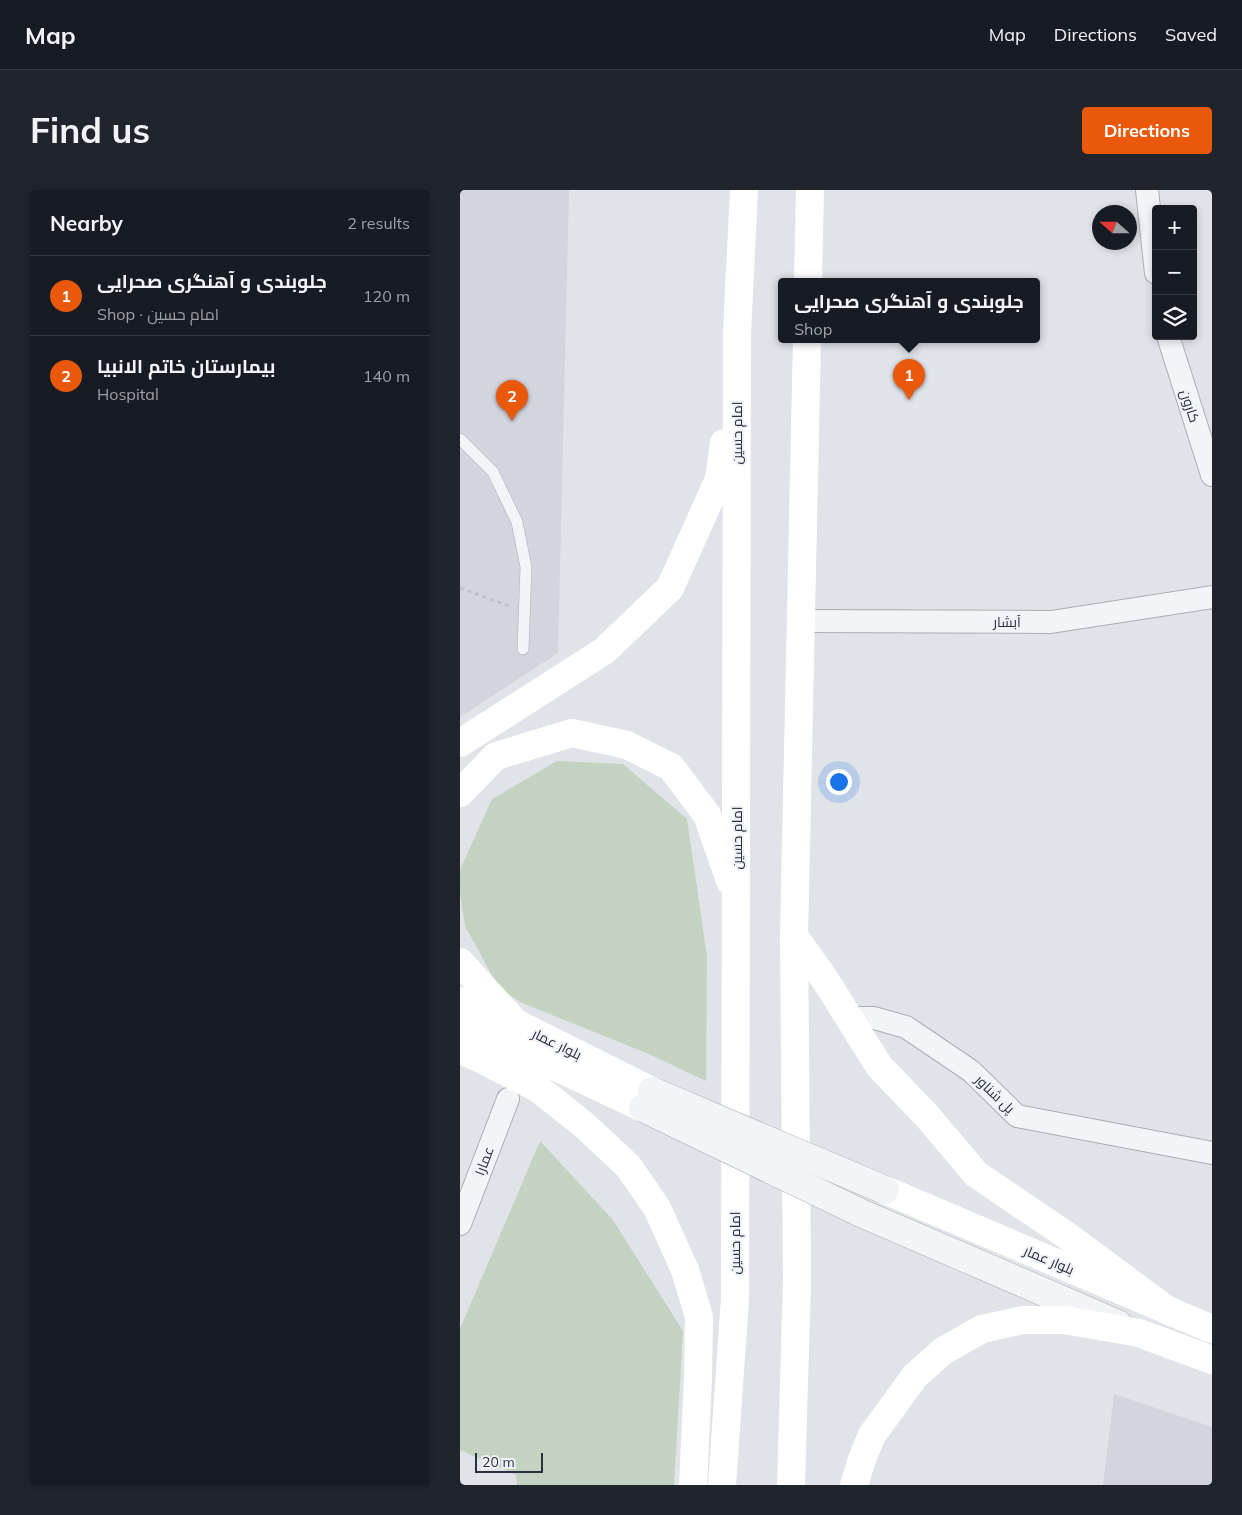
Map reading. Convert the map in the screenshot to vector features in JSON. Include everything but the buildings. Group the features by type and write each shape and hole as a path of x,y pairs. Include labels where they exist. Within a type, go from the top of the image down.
{"main road":[{"name":"امام حسین","path":"722,1485 735,1298 737,333 744,190"},
{"path":"808,278 810,190"},
{"path":"460,743 604,651 670,588 719,479 737,333"},
{"path":"791,1485 797,1281 794,936 807,343"},
{"path":"460,793 496,756 572,733 627,745 671,767 706,816 737,898"},
{"path":"794,936 824,978 879,1066 928,1116 976,1174 1066,1235 1170,1312"},
{"path":"460,962 516,1024"},
{"name":"بلوار عمار","path":"460,1001 516,1024 648,1099"},
{"name":"بلوار عمار","path":"460,1026 648,1099"},
{"path":"460,1050 482,1058 540,1089 584,1125 628,1166 657,1208 685,1270 699,1317 693,1485"},
{"name":"بلوار عمار","path":"885,1190 1212,1329"},
{"path":"854,1485 872,1435 915,1376 943,1351 982,1329 1023,1320 1064,1320 1139,1333 1212,1360"}],"street":[{"path":"1146,190 1153,250"},
{"name":"کارون","path":"1169,340 1212,476"},
{"name":"آبشار","path":"800,621 1051,622 1212,597"},
{"name":"پل شناور","path":"850,1018 874,1018 906,1027 971,1071 1017,1116 1212,1153"},
{"name":"عمار۱","path":"460,1224 508,1098"},
{"path":"648,1099 885,1190"},
{"path":"648,1099 863,1214 1139,1333"}],"lane":[{"path":"460,439 493,472 517,522 526,567 523,649"}],"path":[{"path":"460,588 525,612"}],"shaded area":[{"path":"460,190 569,190 558,653 460,717"},
{"path":"1114,1394 1212,1427 1212,1485 1103,1485"}],"green space":[{"path":"557,761 623,764 687,819 707,956 706,1081 649,1054 520,1002 499,988 465,926 460,892 460,870 492,799"},
{"path":"540,1141 613,1220 683,1331 674,1485 517,1485 516,1475 460,1450 460,1329"}],"place":[{"name":"جلوبندی و آهنگری صحرایی","path":"909,400"},
{"name":"بیمارستان خاتم الانبیا","path":"512,421"}]}
